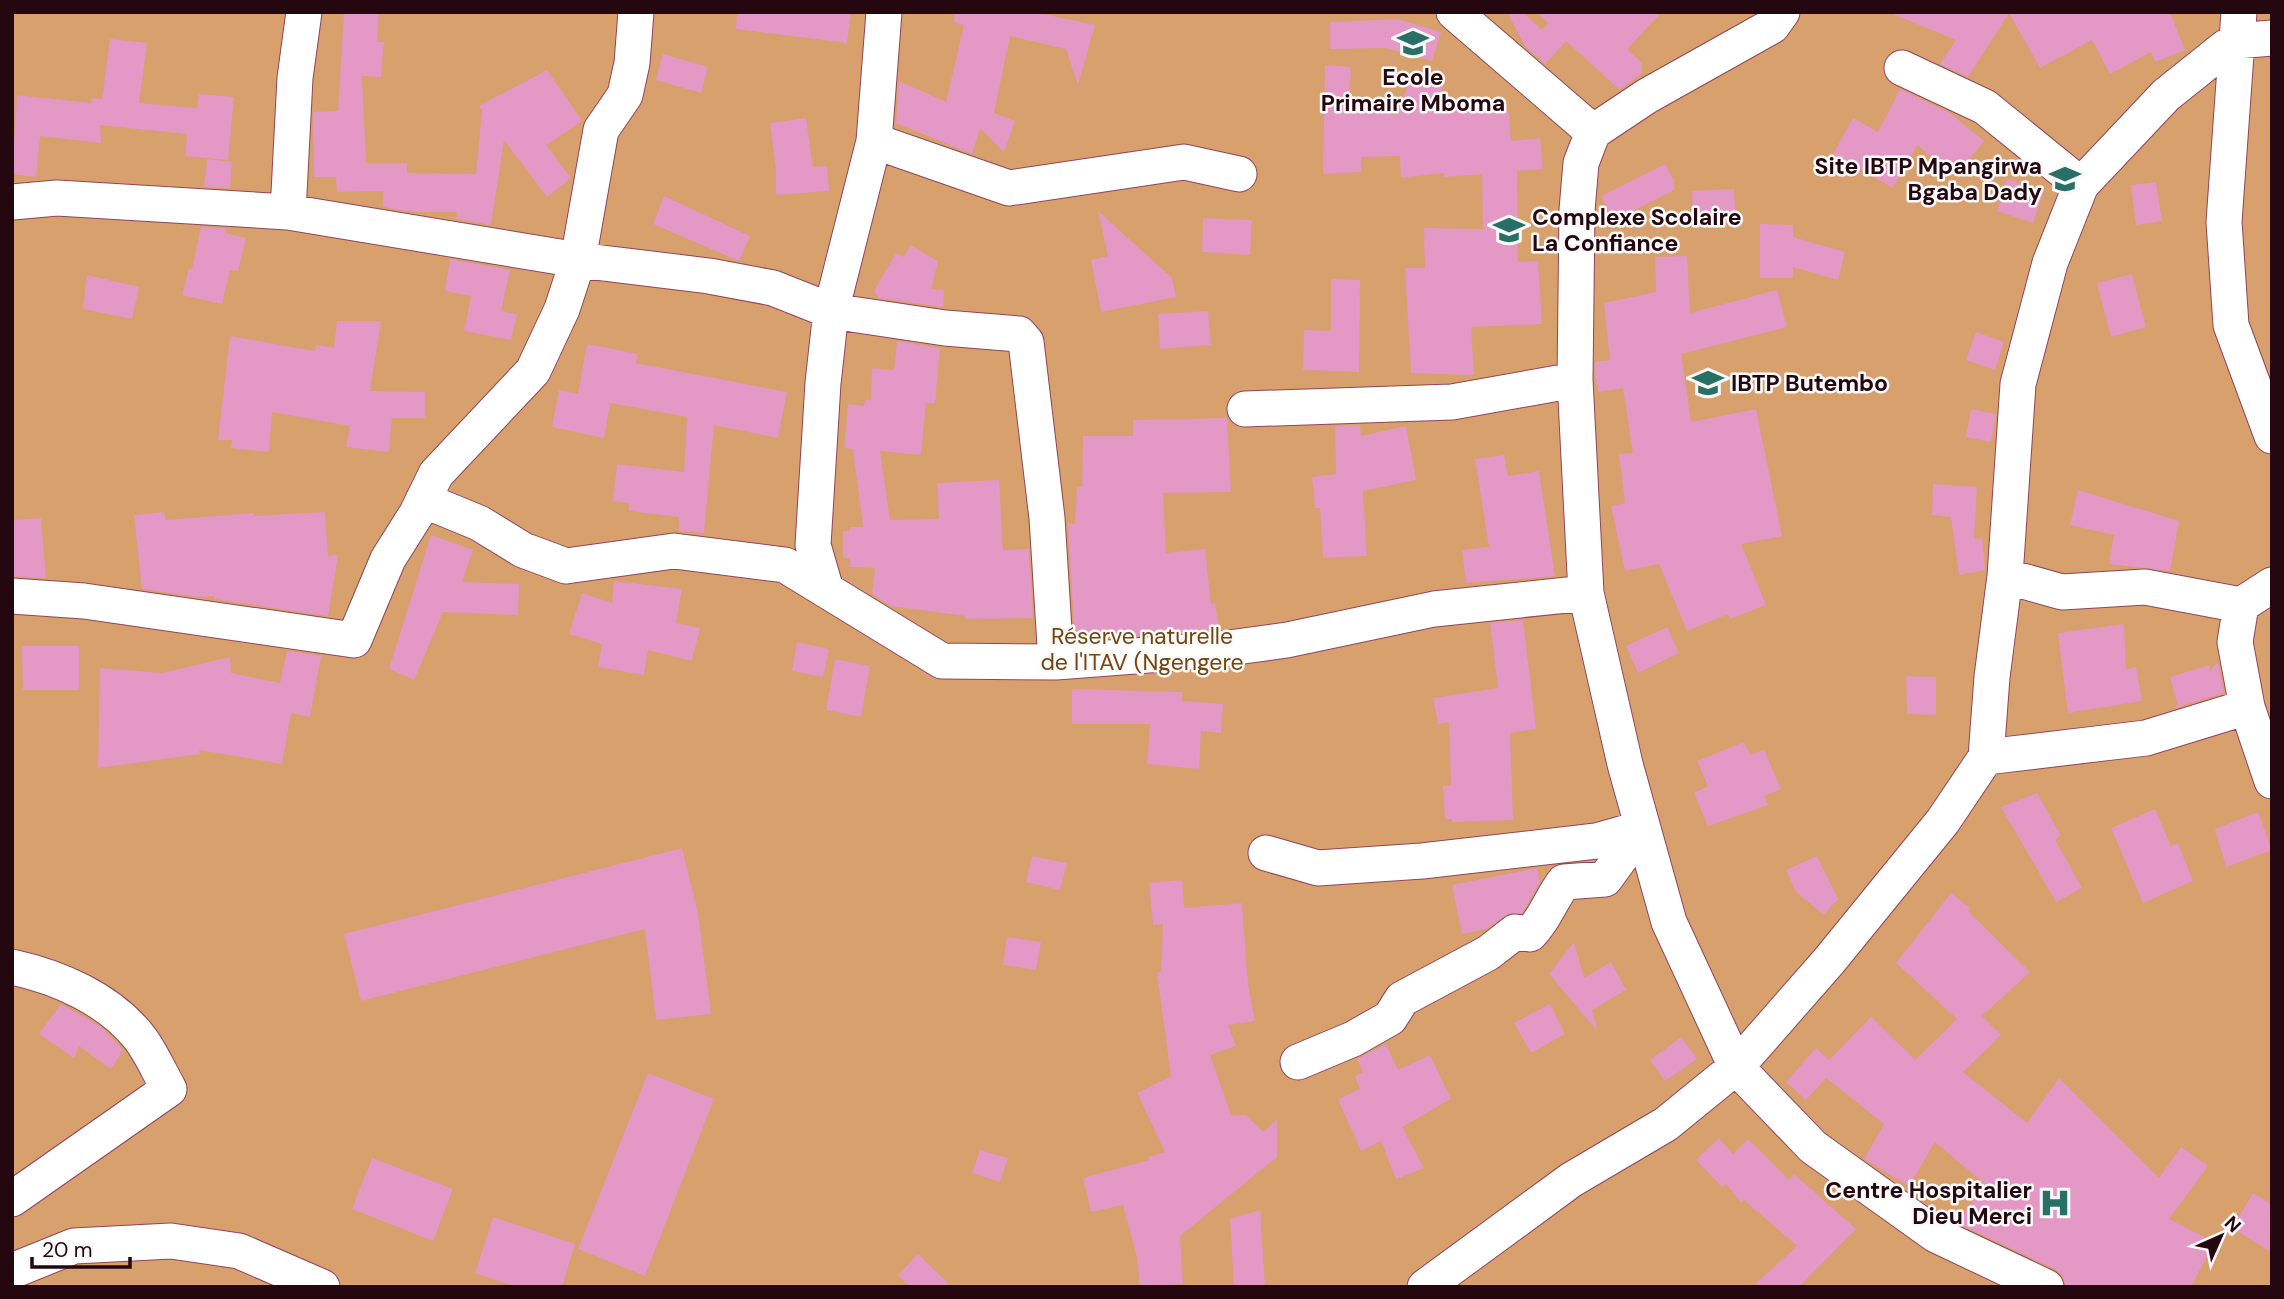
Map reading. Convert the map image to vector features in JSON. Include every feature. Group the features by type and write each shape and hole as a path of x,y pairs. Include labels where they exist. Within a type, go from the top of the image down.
{"street":[{"path":"288,212 295,78 304,12"},
{"path":"12,596 84,601 355,640 388,559 436,474 533,371 562,309 578,260 601,130 625,95 632,63 636,12"},
{"path":"826,590 813,545 820,421 831,311 874,141 884,12"},
{"path":"1454,12 1593,132"},
{"path":"1771,17 1593,132 1581,163 1577,210 1575,380 1586,593 1642,828 1669,922 1736,1067 1813,1147 1936,1235 2046,1287"},
{"path":"2237,27 2272,38"},
{"path":"1425,1287 1571,1180 1666,1124 1736,1067 1829,961 1943,821 1986,757 1992,677 2005,576 2018,384 2050,263 2081,186 2166,95 2237,27"},
{"path":"2237,27 2224,222 2231,325 2272,436"},
{"path":"1902,68 1985,107 2081,186"},
{"path":"874,141 1009,188 1184,162 1239,174"},
{"path":"12,202 57,198 288,212 578,260 709,276 774,288 831,311 945,328 1019,334 1026,342 1047,518 1056,663"},
{"path":"1245,409 1452,402 1575,380"},
{"path":"423,500 478,523 523,550 566,566 674,551 785,565 943,661 1056,663 1214,650 1287,640 1434,609 1586,593"},
{"path":"2005,576 2062,592 2145,587 2242,605 2272,585"},
{"path":"2242,605 2235,642 2247,707 2272,781"},
{"path":"1986,757 2146,738 2247,707"},
{"path":"1266,853 1318,868 1422,861 1596,841 1642,828"},
{"path":"1298,1062 1353,1039 1390,1018 1402,999 1488,954 1515,932 1530,934 1543,921 1552,898 1564,882 1605,879 1642,828"},
{"path":"12,967 51,976 110,1010 139,1037 169,1089 12,1199"},
{"path":"12,1270 74,1246 171,1241 239,1251 284,1278 322,1287"}],"green space":[{"name":"Réserve naturelle de l'ITAV (Ngengere","path":"12,12 2272,12 2272,1287 12,1287"}],"building":[{"path":"344,12 379,12 377,42 384,42 381,77 362,76 366,163 407,163 407,173 476,174 482,111 479,106 547,70 582,121 546,145 571,178 547,197 504,140 491,225 456,219 457,212 414,212 383,207 383,191 337,192 336,177 314,177 313,112 338,111"},
{"path":"737,12 851,12 847,43 736,29"},
{"path":"955,12 1034,12 1095,25 1078,85 1066,49 1010,36 994,113 1015,121 1004,152 980,128 972,154 896,123 899,81 946,102 964,25 954,23"},
{"path":"1507,12 1522,12 1542,30 1548,23 1536,12 1662,12 1627,49 1642,63 1642,73 1620,90 1566,41 1545,64 1525,46"},
{"path":"2170,12 2185,50 2155,62 2151,52 2110,74 2092,40 2040,68 2009,13 1968,77 1940,64 1956,40 1890,13"},
{"path":"1397,19 1441,32 1432,61 1386,48 1330,49 1330,22"},
{"path":"110,39 147,43 139,103 197,108 199,94 234,97 228,160 185,156 187,134 100,125 101,143 40,136 36,177 12,174 17,95 91,103 92,98 102,99"},
{"path":"663,54 708,67 701,93 656,80"},
{"path":"1325,65 1351,67 1349,108 1396,115 1414,71 1444,84 1440,94 1488,114 1509,112 1511,141 1540,138 1543,169 1517,171 1518,262 1538,261 1542,324 1471,327 1474,375 1411,373 1405,268 1425,268 1424,228 1483,229 1482,174 1444,177 1444,173 1401,178 1400,156 1361,157 1361,172 1323,174"},
{"path":"1900,89 1950,113 1984,141 1955,176 1917,145 1893,188 1833,154 1853,118 1878,132"},
{"path":"806,118 813,167 827,166 829,191 776,195 776,169 770,123"},
{"path":"207,159 232,162 230,188 204,187"},
{"path":"1665,164 1674,180 1674,190 1614,221 1601,196"},
{"path":"2007,179 2044,191 2033,223 1997,211"},
{"path":"2156,182 2162,221 2136,225 2131,185"},
{"path":"1734,189 1736,219 1693,220 1692,191"},
{"path":"664,196 750,236 739,261 653,224"},
{"path":"1098,211 1172,278 1176,297 1101,312 1091,260 1108,256"},
{"path":"1203,218 1252,220 1250,255 1202,252"},
{"path":"1760,224 1793,225 1793,237 1845,252 1838,280 1793,267 1793,278 1760,278"},
{"path":"201,227 225,228 225,233 246,238 238,271 230,270 222,304 182,295 189,268 192,269"},
{"path":"910,245 938,261 931,289 944,290 943,307 879,298 874,291 896,253 904,257"},
{"path":"1687,256 1690,313 1777,290 1787,327 1681,354 1691,422 1756,409 1782,536 1741,544 1766,605 1730,619 1728,614 1687,631 1659,564 1625,571 1611,506 1625,503 1619,454 1633,453 1623,388 1598,392 1595,362 1610,360 1604,303 1656,292 1655,257"},
{"path":"450,259 510,270 501,311 517,314 511,340 464,331 471,296 445,291"},
{"path":"2132,274 2146,327 2111,337 2097,283"},
{"path":"87,275 139,287 132,319 83,309"},
{"path":"1331,279 1360,280 1359,372 1303,370 1304,330 1331,331"},
{"path":"1208,311 1211,345 1160,349 1158,314"},
{"path":"337,321 381,321 370,391 425,392 425,418 392,418 389,452 346,447 350,426 272,412 269,452 231,448 232,440 218,440 230,336 315,351 316,345 334,348"},
{"path":"1976,332 2004,342 1995,370 1966,360"},
{"path":"897,341 940,348 935,403 926,403 921,455 880,451 890,520 939,519 937,483 999,480 1003,550 1029,549 1033,618 965,619 965,616 891,606 872,594 875,568 850,567 850,558 843,558 843,531 850,531 850,527 863,527 853,449 844,448 848,404 864,406 865,400 871,400 872,368 894,370"},
{"path":"587,344 638,354 636,363 787,392 778,438 714,425 704,533 679,531 679,517 629,511 629,503 613,501 617,464 684,472 687,417 610,403 604,438 552,427 559,390 578,394"},
{"path":"1971,409 1996,414 1991,442 1966,437"},
{"path":"1227,418 1231,492 1163,493 1166,553 1205,549 1211,604 1215,603 1219,629 1075,640 1068,523 1075,524 1077,487 1082,487 1083,436 1133,436 1133,420"},
{"path":"1360,425 1361,436 1406,426 1416,480 1363,491 1367,556 1323,558 1320,508 1315,508 1312,477 1336,474 1335,426"},
{"path":"1504,455 1508,476 1539,471 1555,576 1466,583 1462,550 1489,547 1475,459"},
{"path":"1933,484 1977,487 1974,539 1982,538 1985,570 1959,575 1951,517 1932,515"},
{"path":"2078,490 2179,521 2170,571 2109,564 2114,535 2070,525"},
{"path":"164,512 165,520 253,513 254,516 325,512 328,556 338,555 328,616 214,599 214,596 199,597 142,589 134,515"},
{"path":"41,518 46,578 12,576 12,520"},
{"path":"431,535 473,550 462,582 519,584 518,615 443,612 414,680 389,669"},
{"path":"614,581 682,589 676,623 700,628 692,661 648,650 644,675 598,667 602,644 569,634 582,593 612,603"},
{"path":"1523,620 1536,729 1510,733 1513,820 1452,822 1452,819 1445,819 1443,786 1451,785 1449,722 1438,724 1433,698 1498,688 1490,623"},
{"path":"2124,624 2126,669 2136,667 2142,701 2068,713 2058,633"},
{"path":"1667,627 1679,653 1638,673 1626,646"},
{"path":"797,642 829,649 823,677 792,671"},
{"path":"22,646 79,646 79,690 23,690"},
{"path":"287,651 321,656 310,717 291,713 282,764 199,750 200,754 98,768 100,668 162,673 230,657 231,673 280,683"},
{"path":"835,659 870,666 861,717 826,710"},
{"path":"2218,662 2224,693 2174,708 2178,705 2170,677 2210,665 2210,671"},
{"path":"1906,676 1936,677 1936,715 1907,714"},
{"path":"1072,689 1182,692 1182,701 1223,704 1221,733 1201,731 1199,769 1147,764 1150,724 1072,724"},
{"path":"1744,742 1750,755 1764,750 1781,789 1764,796 1768,805 1708,826 1694,793 1708,786 1697,761"},
{"path":"2037,793 2061,836 2055,839 2082,888 2056,902 2001,807"},
{"path":"2155,809 2171,846 2178,843 2193,881 2143,903 2111,828"},
{"path":"2258,812 2272,850 2226,867 2215,829"},
{"path":"682,848 698,913 711,1014 656,1020 645,929 361,1001 344,934"},
{"path":"1032,856 1067,863 1060,890 1026,882"},
{"path":"1817,856 1838,899 1824,915 1796,892 1786,870"},
{"path":"1537,868 1540,882 1522,913 1509,913 1486,929 1462,934 1452,885"},
{"path":"1182,880 1184,908 1242,903 1248,984 1255,1021 1228,1025 1236,1046 1210,1055 1231,1115 1246,1115 1263,1132 1277,1119 1277,1157 1180,1236 1183,1284 1140,1287 1137,1257 1123,1205 1091,1212 1083,1178 1149,1160 1148,1157 1165,1152 1137,1093 1171,1076 1157,973 1161,971 1163,924 1153,925 1149,883"},
{"path":"1951,893 1970,908 1968,911 2030,972 1982,1016 2001,1035 1963,1072 2027,1123 2059,1078 2159,1178 2181,1147 2208,1166 2169,1219 2214,1242 2191,1287 2066,1287 2063,1276 2055,1269 1957,1223 1985,1184 1935,1142 1909,1186 1864,1159 1884,1124 1826,1078 1806,1100 1786,1082 1816,1048 1829,1060 1871,1017 1915,1060 1957,1019 1896,963"},
{"path":"1007,937 1041,942 1036,970 1003,965"},
{"path":"1574,942 1584,978 1611,962 1626,990 1592,1010 1598,1032 1549,974"},
{"path":"61,1004 101,1027 123,1050 111,1069 79,1046 74,1058 39,1034"},
{"path":"1550,1004 1565,1034 1531,1053 1514,1023"},
{"path":"1681,1037 1697,1059 1665,1081 1650,1060"},
{"path":"1386,1044 1398,1070 1430,1055 1451,1099 1402,1127 1424,1168 1396,1179 1381,1141 1361,1151 1338,1099 1360,1089 1355,1076 1363,1072 1357,1059"},
{"path":"648,1073 714,1099 645,1276 578,1249"},
{"path":"1719,1138 1733,1154 1748,1139 1789,1180 1794,1174 1856,1229 1799,1287 1752,1287 1797,1246 1744,1200 1741,1202 1726,1184 1722,1187 1696,1160"},
{"path":"980,1150 1008,1158 1000,1182 972,1173"},
{"path":"372,1158 453,1189 433,1241 352,1209"},
{"path":"2253,1193 2272,1205 2272,1253 2232,1228"},
{"path":"1260,1210 1265,1287 1234,1287 1230,1219"},
{"path":"493,1217 575,1244 562,1287 516,1287 475,1273"},
{"path":"918,1254 952,1287 910,1287 898,1275"}],"place":[{"name":"Ecole Primaire Mboma","path":"1413,43"},
{"name":"Site IBTP Mpangirwa Bgaba Dady","path":"2065,179"},
{"name":"Complexe Scolaire La Confiance","path":"1509,230"},
{"name":"IBTP Butembo","path":"1708,383"},
{"name":"Centre Hospitalier Dieu Merci","path":"2055,1203"}]}
